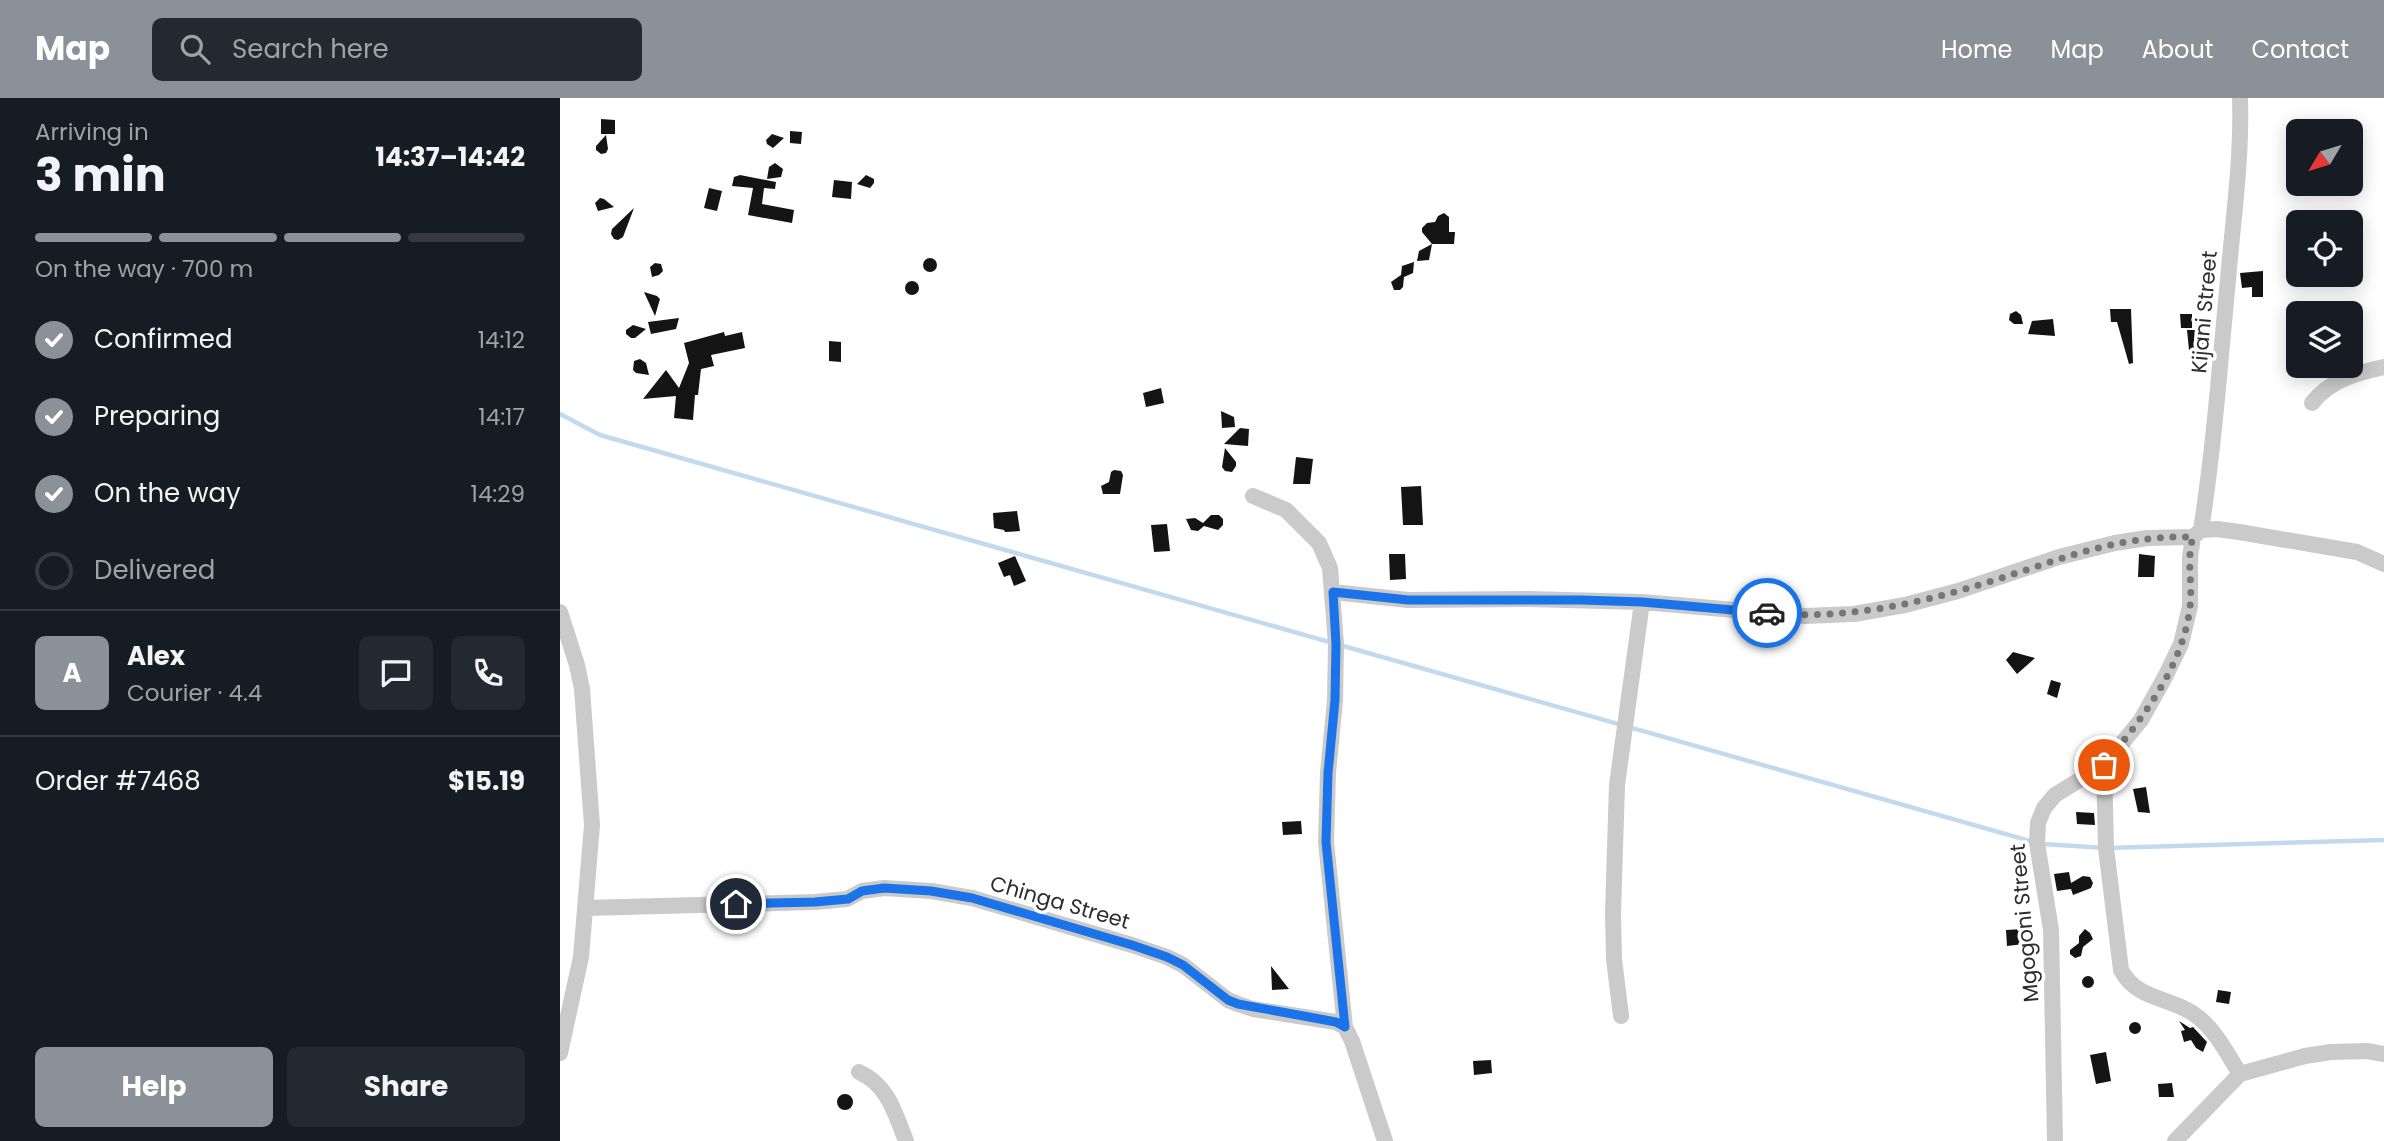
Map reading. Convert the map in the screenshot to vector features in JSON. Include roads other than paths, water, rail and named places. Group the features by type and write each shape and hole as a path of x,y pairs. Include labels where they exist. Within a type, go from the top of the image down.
{"street":[{"name":"Kijani Street","path":"2197,534 2214,435 2241,131 2240,98"},
{"path":"2312,403 2321,391 2333,383 2384,366"},
{"path":"1253,496 1286,510 1319,543 1330,568 1336,644 1326,842 1345,1027 1385,1141"},
{"path":"1333,592 1408,600 1581,600 1642,602 1805,616 1854,614 1905,605 1958,591 2059,557 2115,543 2197,534 2217,529 2357,552 2384,564"},
{"name":"Mgogoni Street","path":"2055,1141 2050,930 2038,843 2038,823 2044,808 2055,795 2104,765 2141,720 2165,677 2181,644 2190,606 2190,557 2197,534"},
{"path":"1621,1016 1613,925 1618,785 1642,602"},
{"path":"560,612 577,665 586,725 592,825 581,957 560,1053"},
{"path":"2104,765 2106,848 2122,970 2127,981 2139,991 2180,1006 2199,1017 2241,1074"},
{"name":"Chinga Street","path":"585,908 815,902 848,899 862,891 884,888 931,891 972,898 1155,953 1183,965 1228,1000 1245,1006 1336,1022 1345,1027"},
{"path":"2175,1141 2241,1074 2332,1052 2367,1051 2384,1054"},
{"path":"859,1072 869,1076 884,1090 906,1141"}],"waterway":[{"path":"560,414 600,435 2034,842"},
{"path":"2042,844 2106,848 2384,840"}]}
